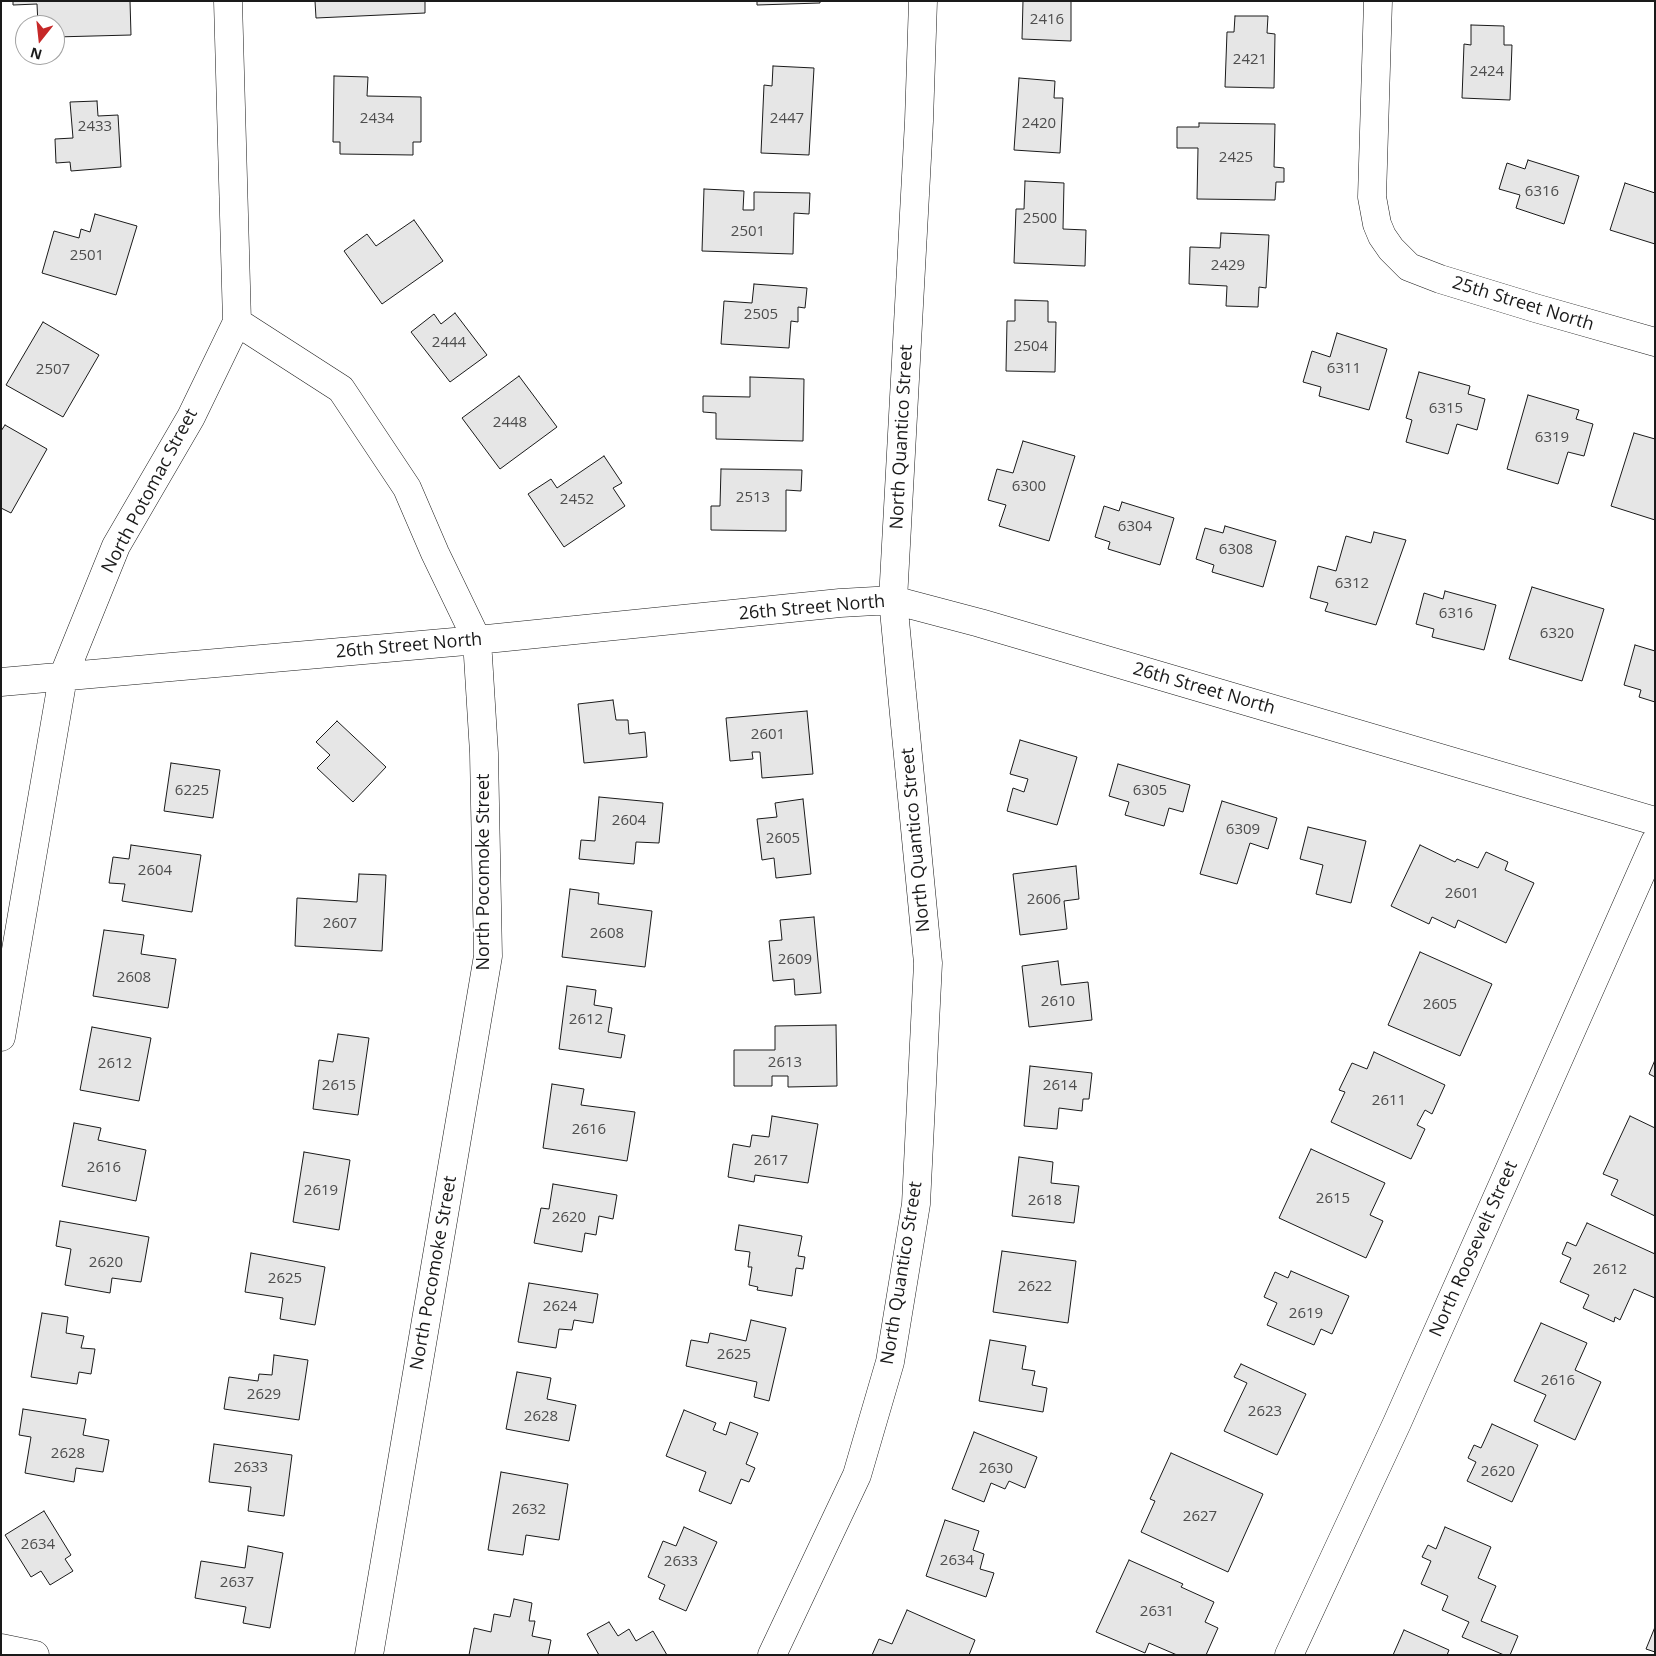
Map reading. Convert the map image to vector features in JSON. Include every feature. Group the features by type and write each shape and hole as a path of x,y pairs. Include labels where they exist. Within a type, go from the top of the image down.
{"street":[{"name":"North Potomac Street","path":"1,1037 63,677 116,546 191,416 237,322 228,1"},
{"name":"North Quantico Street","path":"772,1655 857,1475 890,1362 916,1204 928,963 894,600 919,120 923,1"},
{"name":"25th Street North","path":"1378,1 1372,197 1373,209 1382,236 1396,256 1409,267 1440,279 1655,342"},
{"name":"North Pocomoke Street","path":"237,322 341,389 407,488 435,553 477,640 484,753 488,956 369,1655"},
{"name":"26th Street North","path":"1,682 477,640 894,600 999,628 1655,821"},
{"name":"North Roosevelt Street","path":"1289,1655 1397,1422 1655,842"},
{"path":"1,1648 35,1655"}],"building":[{"path":"13,1 130,1 131,35 65,37 65,15 38,15 37,4 13,5"},
{"path":"315,1 425,1 425,13 316,18"},
{"path":"757,1 820,1 820,3 757,5"},
{"path":"1023,1 1071,1 1071,41 1022,39"},
{"path":"1235,16 1268,16 1267,33 1275,34 1274,88 1225,87 1227,32 1234,32"},
{"path":"1471,25 1504,26 1504,45 1512,45 1510,100 1462,98 1464,44 1471,45"},
{"path":"773,66 814,68 809,155 761,153 764,85 772,86"},
{"path":"334,76 368,77 367,96 421,97 421,142 413,142 413,155 340,154 340,142 333,142"},
{"path":"1019,78 1055,81 1054,98 1063,98 1060,153 1014,150"},
{"path":"97,101 98,116 118,115 121,167 71,171 70,162 56,163 55,139 73,138 70,102"},
{"path":"1199,123 1275,124 1274,167 1284,168 1284,182 1276,182 1275,200 1197,199 1198,148 1177,148 1177,127 1199,127"},
{"path":"1528,160 1579,176 1564,224 1516,208 1520,195 1499,189 1507,163 1525,169"},
{"path":"1025,181 1064,183 1063,229 1086,230 1085,266 1014,263 1016,209 1024,209"},
{"path":"1625,183 1655,193 1655,244 1610,230"},
{"path":"704,189 744,191 743,210 754,210 754,192 810,193 809,214 794,213 793,254 702,251"},
{"path":"95,214 137,226 116,295 42,273 54,231 79,238 81,229 90,232"},
{"path":"414,220 443,261 382,304 344,251 367,234 376,246"},
{"path":"1221,233 1269,235 1266,288 1259,287 1258,307 1226,306 1227,286 1189,284 1190,247 1220,248"},
{"path":"754,284 807,288 805,308 798,307 798,322 791,321 789,348 721,344 724,301 752,303"},
{"path":"1015,300 1048,301 1048,322 1056,322 1055,372 1006,371 1007,321 1015,321"},
{"path":"455,313 487,355 450,382 411,332 434,314 441,324"},
{"path":"43,322 99,355 63,417 6,385"},
{"path":"1337,333 1387,349 1369,410 1319,396 1321,387 1303,382 1312,351 1330,357"},
{"path":"1419,372 1470,386 1468,394 1485,399 1477,430 1457,424 1448,454 1406,442 1412,420 1406,418"},
{"path":"519,376 557,427 500,469 462,418"},
{"path":"750,377 804,379 803,441 716,439 716,413 703,412 703,396 750,397"},
{"path":"1528,395 1579,410 1576,419 1593,424 1584,456 1568,452 1558,484 1507,469"},
{"path":"5,425 47,449 11,513 1,508 1,431"},
{"path":"1634,433 1655,439 1655,520 1611,506"},
{"path":"1023,441 1075,456 1049,541 999,526 1006,505 988,500 997,469 1013,473"},
{"path":"604,456 622,483 613,488 625,506 564,547 528,494 551,479 557,488"},
{"path":"721,469 802,470 801,491 786,490 786,531 711,530 711,506 720,506"},
{"path":"1122,502 1174,518 1160,565 1108,549 1110,542 1095,537 1104,506 1119,511"},
{"path":"1225,526 1276,541 1263,587 1212,572 1214,565 1196,559 1205,528 1223,533"},
{"path":"1374,532 1406,540 1376,625 1325,611 1328,603 1310,598 1318,566 1336,571 1346,536 1371,543"},
{"path":"1532,587 1604,609 1582,681 1509,659"},
{"path":"1445,591 1496,605 1484,650 1432,637 1434,629 1416,624 1424,593 1443,599"},
{"path":"1635,645 1655,651 1655,702 1639,697 1641,690 1624,685"},
{"path":"613,700 616,720 628,720 629,734 645,732 647,757 584,763 578,704"},
{"path":"807,711 813,774 762,778 760,752 752,752 753,759 730,761 726,718"},
{"path":"337,721 386,767 353,802 317,768 330,755 316,742"},
{"path":"1020,740 1077,757 1057,825 1007,811 1013,788 1024,792 1028,779 1010,774"},
{"path":"171,763 220,770 213,818 164,811"},
{"path":"1118,764 1190,785 1183,812 1169,808 1164,826 1125,815 1129,802 1109,796"},
{"path":"599,797 663,803 659,843 636,842 634,864 579,859 581,840 595,841"},
{"path":"803,799 811,874 776,878 774,858 762,860 757,819 777,817 775,803"},
{"path":"1222,801 1277,818 1268,849 1250,843 1237,884 1200,874"},
{"path":"1308,827 1366,841 1351,903 1316,894 1323,865 1300,859"},
{"path":"131,845 201,855 192,912 122,901 125,884 109,883 113,857 129,859"},
{"path":"1420,845 1455,862 1457,859 1478,868 1486,852 1508,862 1505,870 1534,883 1506,943 1458,920 1455,928 1432,917 1429,924 1391,906"},
{"path":"1076,866 1079,899 1064,901 1067,929 1020,935 1013,874"},
{"path":"359,874 386,875 382,951 295,946 297,898 357,902"},
{"path":"570,889 599,893 598,904 652,911 645,967 562,957"},
{"path":"814,917 821,993 795,995 794,979 773,981 769,941 782,940 780,920"},
{"path":"104,930 144,935 141,954 176,959 168,1008 93,996"},
{"path":"1420,952 1492,984 1460,1056 1388,1025"},
{"path":"1058,961 1061,985 1088,982 1092,1020 1029,1027 1022,966"},
{"path":"567,986 596,990 594,1005 612,1008 608,1032 625,1035 621,1058 559,1049"},
{"path":"836,1025 837,1086 788,1087 788,1076 772,1076 772,1086 734,1086 734,1050 775,1050 775,1026"},
{"path":"92,1027 151,1038 139,1101 80,1090"},
{"path":"338,1034 369,1038 358,1115 313,1109 319,1060 333,1062"},
{"path":"1374,1052 1445,1085 1432,1114 1425,1110 1417,1125 1425,1129 1411,1159 1331,1122 1345,1092 1339,1090 1352,1063 1367,1069"},
{"path":"1655,1060 1655,1077 1649,1074"},
{"path":"1030,1066 1092,1073 1089,1099 1083,1099 1082,1111 1059,1108 1057,1129 1024,1126"},
{"path":"552,1084 584,1089 581,1105 635,1112 627,1161 543,1148"},
{"path":"772,1116 818,1124 808,1183 755,1175 754,1182 728,1177 733,1144 750,1147 752,1135 769,1137"},
{"path":"1630,1116 1655,1128 1655,1216 1611,1195 1618,1180 1603,1174"},
{"path":"74,1123 101,1128 98,1140 146,1150 136,1201 62,1186"},
{"path":"1311,1149 1385,1183 1370,1215 1383,1221 1366,1258 1279,1218"},
{"path":"304,1152 350,1160 339,1230 293,1222"},
{"path":"1019,1157 1053,1162 1051,1183 1079,1186 1074,1223 1012,1216"},
{"path":"553,1184 617,1195 613,1219 599,1216 596,1235 585,1233 582,1252 534,1243 541,1208 549,1209"},
{"path":"60,1221 149,1237 141,1282 112,1278 110,1293 65,1285 71,1249 56,1246"},
{"path":"1587,1223 1655,1254 1655,1298 1634,1289 1620,1320 1615,1317 1614,1322 1583,1308 1589,1295 1560,1282 1571,1258 1562,1254 1567,1242 1576,1246"},
{"path":"739,1225 802,1236 798,1256 805,1257 803,1269 796,1268 792,1296 757,1290 758,1287 749,1285 752,1267 748,1267 750,1252 735,1250"},
{"path":"1002,1251 1076,1261 1068,1323 993,1312"},
{"path":"251,1253 325,1267 315,1325 280,1319 283,1298 245,1292"},
{"path":"1291,1271 1349,1296 1332,1334 1321,1329 1314,1345 1267,1325 1277,1303 1264,1297 1275,1272 1288,1278"},
{"path":"529,1283 598,1294 593,1323 574,1320 572,1330 559,1329 556,1348 518,1342"},
{"path":"42,1313 68,1317 66,1333 84,1336 81,1348 95,1349 91,1374 79,1372 77,1384 31,1377"},
{"path":"751,1320 786,1328 769,1401 754,1397 757,1382 686,1366 691,1340 708,1343 710,1333 746,1341"},
{"path":"1541,1323 1587,1343 1575,1370 1601,1382 1575,1440 1534,1421 1546,1395 1514,1381"},
{"path":"990,1340 1026,1346 1022,1369 1035,1371 1032,1385 1047,1388 1043,1412 979,1401"},
{"path":"274,1355 308,1360 299,1420 224,1409 229,1377 258,1381 259,1374 272,1375"},
{"path":"1241,1364 1306,1394 1277,1455 1224,1431 1247,1383 1234,1377"},
{"path":"517,1372 551,1378 547,1399 576,1405 569,1441 506,1429"},
{"path":"23,1409 86,1419 83,1435 109,1440 103,1472 76,1468 74,1482 25,1473 31,1437 19,1435"},
{"path":"684,1410 716,1423 713,1430 726,1435 730,1422 758,1433 746,1464 755,1468 749,1482 741,1479 731,1504 699,1491 706,1472 666,1456"},
{"path":"1492,1424 1538,1445 1512,1502 1467,1481 1476,1462 1468,1458 1474,1445 1481,1448"},
{"path":"974,1432 1037,1457 1025,1488 1009,1481 1005,1489 991,1483 984,1502 952,1489"},
{"path":"214,1444 292,1455 284,1516 248,1511 251,1487 209,1482"},
{"path":"1171,1453 1263,1494 1228,1572 1141,1532 1155,1501 1150,1499"},
{"path":"501,1472 568,1484 559,1540 526,1535 523,1555 488,1550"},
{"path":"44,1511 71,1555 65,1559 73,1571 50,1585 41,1571 31,1577 5,1535"},
{"path":"945,1520 979,1531 973,1550 984,1554 980,1569 994,1573 986,1597 926,1576"},
{"path":"684,1527 717,1542 686,1611 659,1599 665,1585 648,1577 663,1541 676,1546"},
{"path":"1445,1527 1491,1547 1478,1578 1496,1586 1481,1621 1518,1636 1510,1655 1504,1655 1462,1637 1469,1622 1442,1610 1448,1596 1421,1584 1431,1561 1422,1557 1428,1545 1436,1549"},
{"path":"248,1546 283,1553 270,1628 243,1623 246,1607 195,1598 201,1561 245,1568"},
{"path":"1129,1560 1183,1584 1181,1587 1214,1602 1205,1622 1218,1628 1206,1655 1177,1655 1149,1643 1145,1653 1096,1632"},
{"path":"514,1599 532,1603 529,1621 535,1621 532,1636 551,1640 548,1655 469,1655 474,1628 491,1632 494,1614 510,1617"},
{"path":"907,1610 975,1640 969,1655 872,1655 879,1639 892,1644"},
{"path":"609,1622 618,1636 629,1629 636,1641 653,1631 667,1655 599,1655 587,1634"},
{"path":"1655,1627 1655,1652 1646,1649"},
{"path":"1404,1630 1449,1650 1447,1655 1393,1655"}]}
